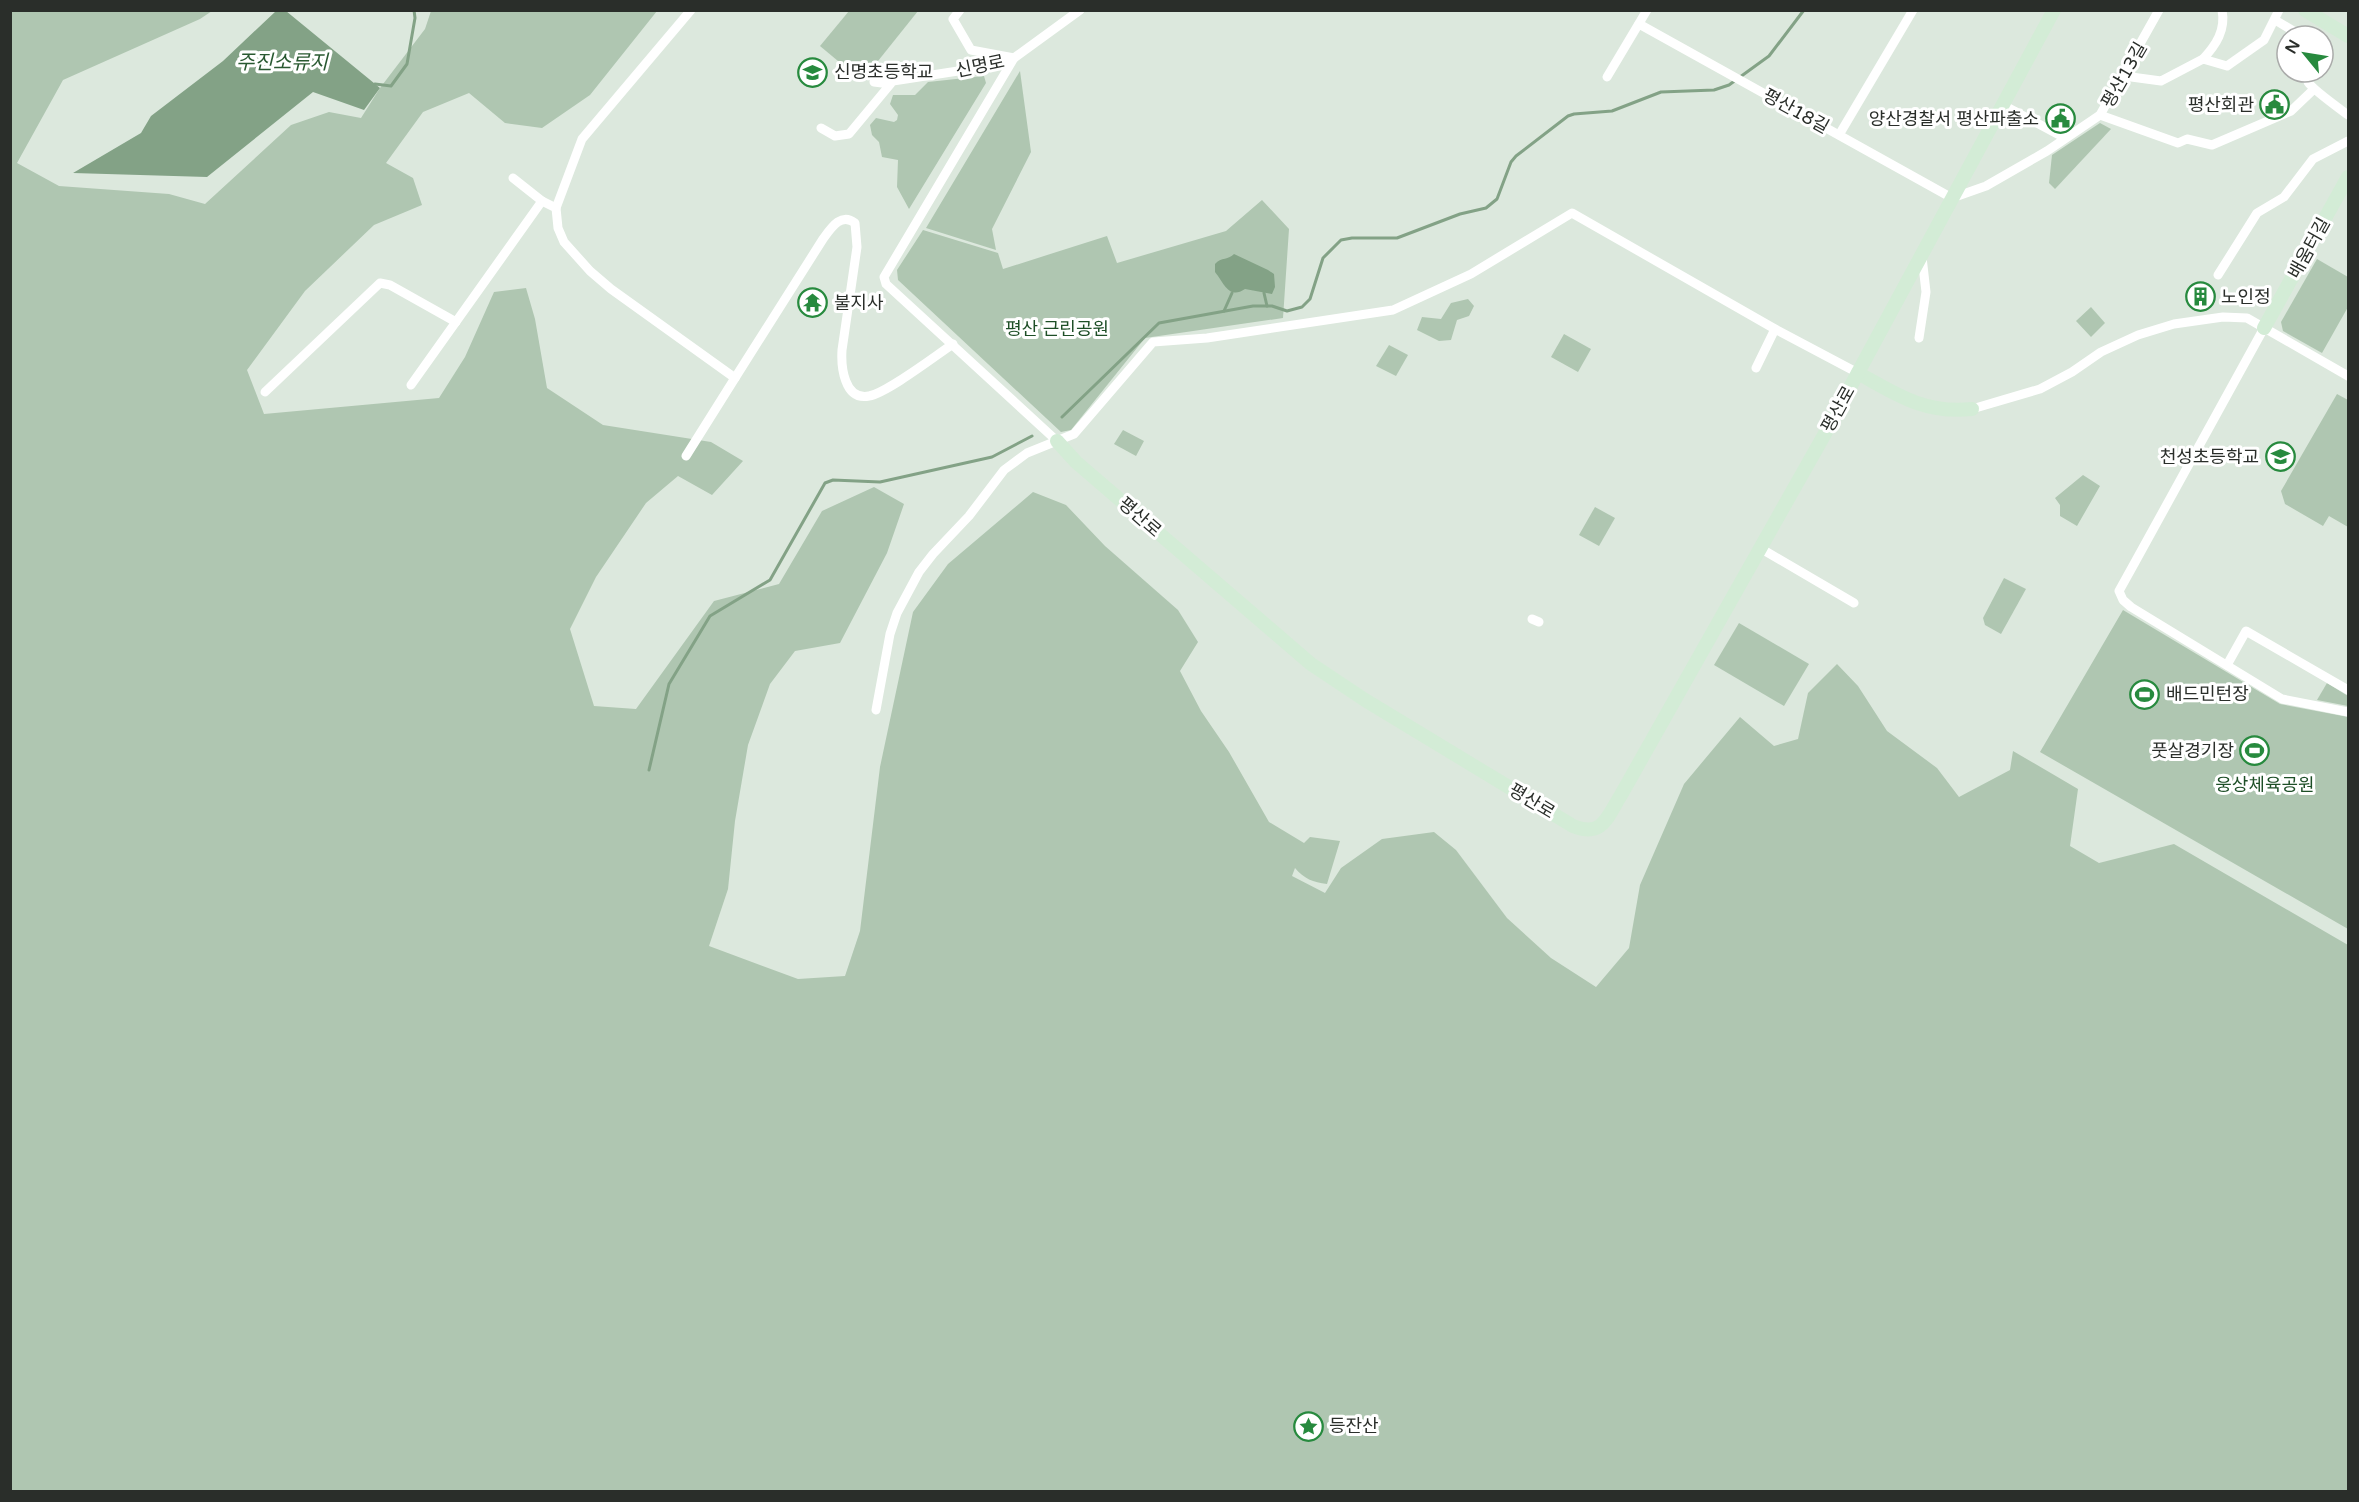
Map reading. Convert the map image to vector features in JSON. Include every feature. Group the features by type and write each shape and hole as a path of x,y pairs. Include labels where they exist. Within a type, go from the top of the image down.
{"street":[{"path":"691,10 582,139 556,208 558,228 564,242 590,271 611,289 735,378"},
{"path":"960,10 953,19 971,50 1014,58 884,277 886,284 1057,441"},
{"name":"신명로","path":"890,84 893,81 997,65 1014,58 1080,10"},
{"path":"1607,77 1647,10"},
{"path":"1839,135 1913,10"},
{"name":"평산13길","path":"1952,198 1986,186 2100,115 2124,76 2159,10"},
{"path":"2124,76 2161,81 2203,58 2217,44 2224,20 2222,10"},
{"path":"2305,10 2349,36"},
{"name":"평산로","path":"1057,441 1094,477 1311,664 1375,706 1573,826 1586,831 1597,829 1610,813 1858,373 2050,12"},
{"path":"2203,58 2227,66 2264,40 2277,15"},
{"name":"평산18길","path":"1639,24 1952,198"},
{"path":"874,82 890,84"},
{"path":"821,128 835,135 849,134 890,84"},
{"path":"2309,84 2313,90 2321,93 2349,115"},
{"path":"2100,115 2178,143 2187,139 2212,145 2291,111 2313,90"},
{"path":"2002,105 2065,138"},
{"path":"2218,274 2257,213 2284,197 2313,159 2349,141"},
{"name":"배움터길","path":"2264,328 2349,177"},
{"path":"513,178 542,201 556,208"},
{"path":"411,386 542,201"},
{"name":"평산로","path":"876,710 890,634 897,614 920,572 933,554 969,516 1004,470 1027,453 1074,434 1153,342 1207,338 1393,310 1471,274 1572,213 1775,329 1914,404 1947,410 1972,409 2040,388 2072,372 2111,347 2156,328 2223,317 2247,318 2264,328"},
{"path":"686,456 823,239 833,225 842,219 849,219 855,224 857,247 842,350 841,366 848,386 867,397 883,390 953,344"},
{"path":"1919,338 1926,292 1922,255"},
{"path":"265,392 380,283 390,285 456,322"},
{"path":"2349,376 2264,328 2119,591 2123,600 2131,607 2282,699 2349,712"},
{"path":"1756,368 1775,329"},
{"path":"1760,548 1854,603"},
{"path":"2227,665 2246,631 2349,690"}],"green space":[{"path":"10,11 212,11 200,19 63,80 17,163 59,186 169,194 205,204 291,125 329,112 361,118 380,88 425,29 431,11 657,11 590,95 542,128 505,123 469,93 423,112 386,163 413,178 422,205 374,225 305,291 247,370 264,414 439,398 465,357 494,292 526,288 535,319 547,388 603,425 711,442 743,461 712,495 678,476 646,503 596,577 570,629 594,706 636,709 714,601 779,584 822,511 874,487 904,504 887,553 840,643 795,651 770,684 748,745 735,821 728,889 709,946 798,979 845,976 860,931 880,767 913,612 948,564 1033,492 1066,505 1105,546 1178,610 1198,642 1180,671 1201,711 1229,752 1269,822 1304,843 1310,837 1340,841 1327,884 1309,879 1295,868 1292,876 1325,893 1341,868 1382,839 1434,832 1456,850 1507,918 1551,958 1596,987 1629,948 1640,885 1684,784 1740,717 1774,746 1798,739 1808,693 1837,664 1858,686 1887,731 1937,768 1959,797 2010,770 2013,751 2078,789 2070,846 2099,863 2174,844 2348,945 2348,1491 11,1491"},
{"path":"849,11 918,11 862,81 820,46"},
{"path":"1020,71 1031,152 992,229 996,250 926,228"},
{"path":"984,76 986,83 909,209 897,187 898,160 882,157 879,142 872,135 870,125 876,118 894,122 897,120 898,115 890,104 893,95 915,95 928,82"},
{"path":"2100,123 2111,129 2055,189 2049,183 2052,155"},
{"name":"평산 근린공원","path":"1262,200 1289,229 1283,318 1145,338 1071,430 1061,432 898,280 897,270 923,230 998,253 1003,269 1107,236 1117,263 1226,231"},
{"path":"2317,259 2348,277 2348,307 2322,353 2283,331 2281,322"},
{"path":"1468,299 1474,306 1469,316 1457,320 1451,340 1439,341 1417,330 1422,317 1441,319 1451,303"},
{"path":"2091,307 2105,323 2091,337 2076,321"},
{"path":"1564,334 1591,349 1578,372 1551,357"},
{"path":"1389,345 1408,355 1396,376 1376,366"},
{"path":"2337,394 2348,400 2348,527 2329,516 2323,526 2285,504 2281,491"},
{"path":"1123,430 1144,441 1136,456 1114,444"},
{"path":"2083,475 2100,486 2077,526 2060,516 2060,505 2055,498"},
{"path":"1595,507 1615,518 1599,546 1579,535"},
{"path":"2004,578 2026,589 2001,634 1985,625 1983,618"},
{"name":"웅상체육공원","path":"2123,610 2280,704 2348,717 2348,929 2040,752"},
{"path":"1739,623 1809,664 1784,706 1714,665"},
{"path":"2327,683 2348,696 2348,706 2317,700"}],"water":[{"name":"주진소류지","path":"276,11 286,11 380,88 364,110 313,92 207,177 73,173 141,133 151,116 223,61"},
{"path":"1234,254 1274,274 1275,287 1272,294 1245,289 1235,293 1227,289 1215,272 1215,264"}],"waterway":[{"path":"375,84 391,86 407,64 415,18 414,10"},
{"path":"1062,417 1159,323 1253,306 1272,306 1287,311 1302,307 1310,299 1323,258 1341,240 1397,238 1460,214 1486,208 1497,199 1511,162 1516,156 1568,116 1612,111 1661,92 1714,90 1729,85 1769,56 1804,10"},
{"path":"1224,311 1232,293"},
{"path":"1264,293 1267,306"},
{"path":"649,770 669,684 710,616 770,580 825,483 833,480 880,482 992,457 1032,436"}],"place":[{"name":"신명초등학교","path":"813,72"},
{"name":"평산회관","path":"2275,105"},
{"name":"양산경찰서 평산파출소","path":"2060,119"},
{"name":"노인정","path":"2200,297"},
{"name":"불지사","path":"813,303"},
{"name":"천성초등학교","path":"2280,457"},
{"name":"배드민턴장","path":"2145,694"},
{"name":"풋살경기장","path":"2255,751"},
{"name":"등잔산","path":"1308,1426"}]}
